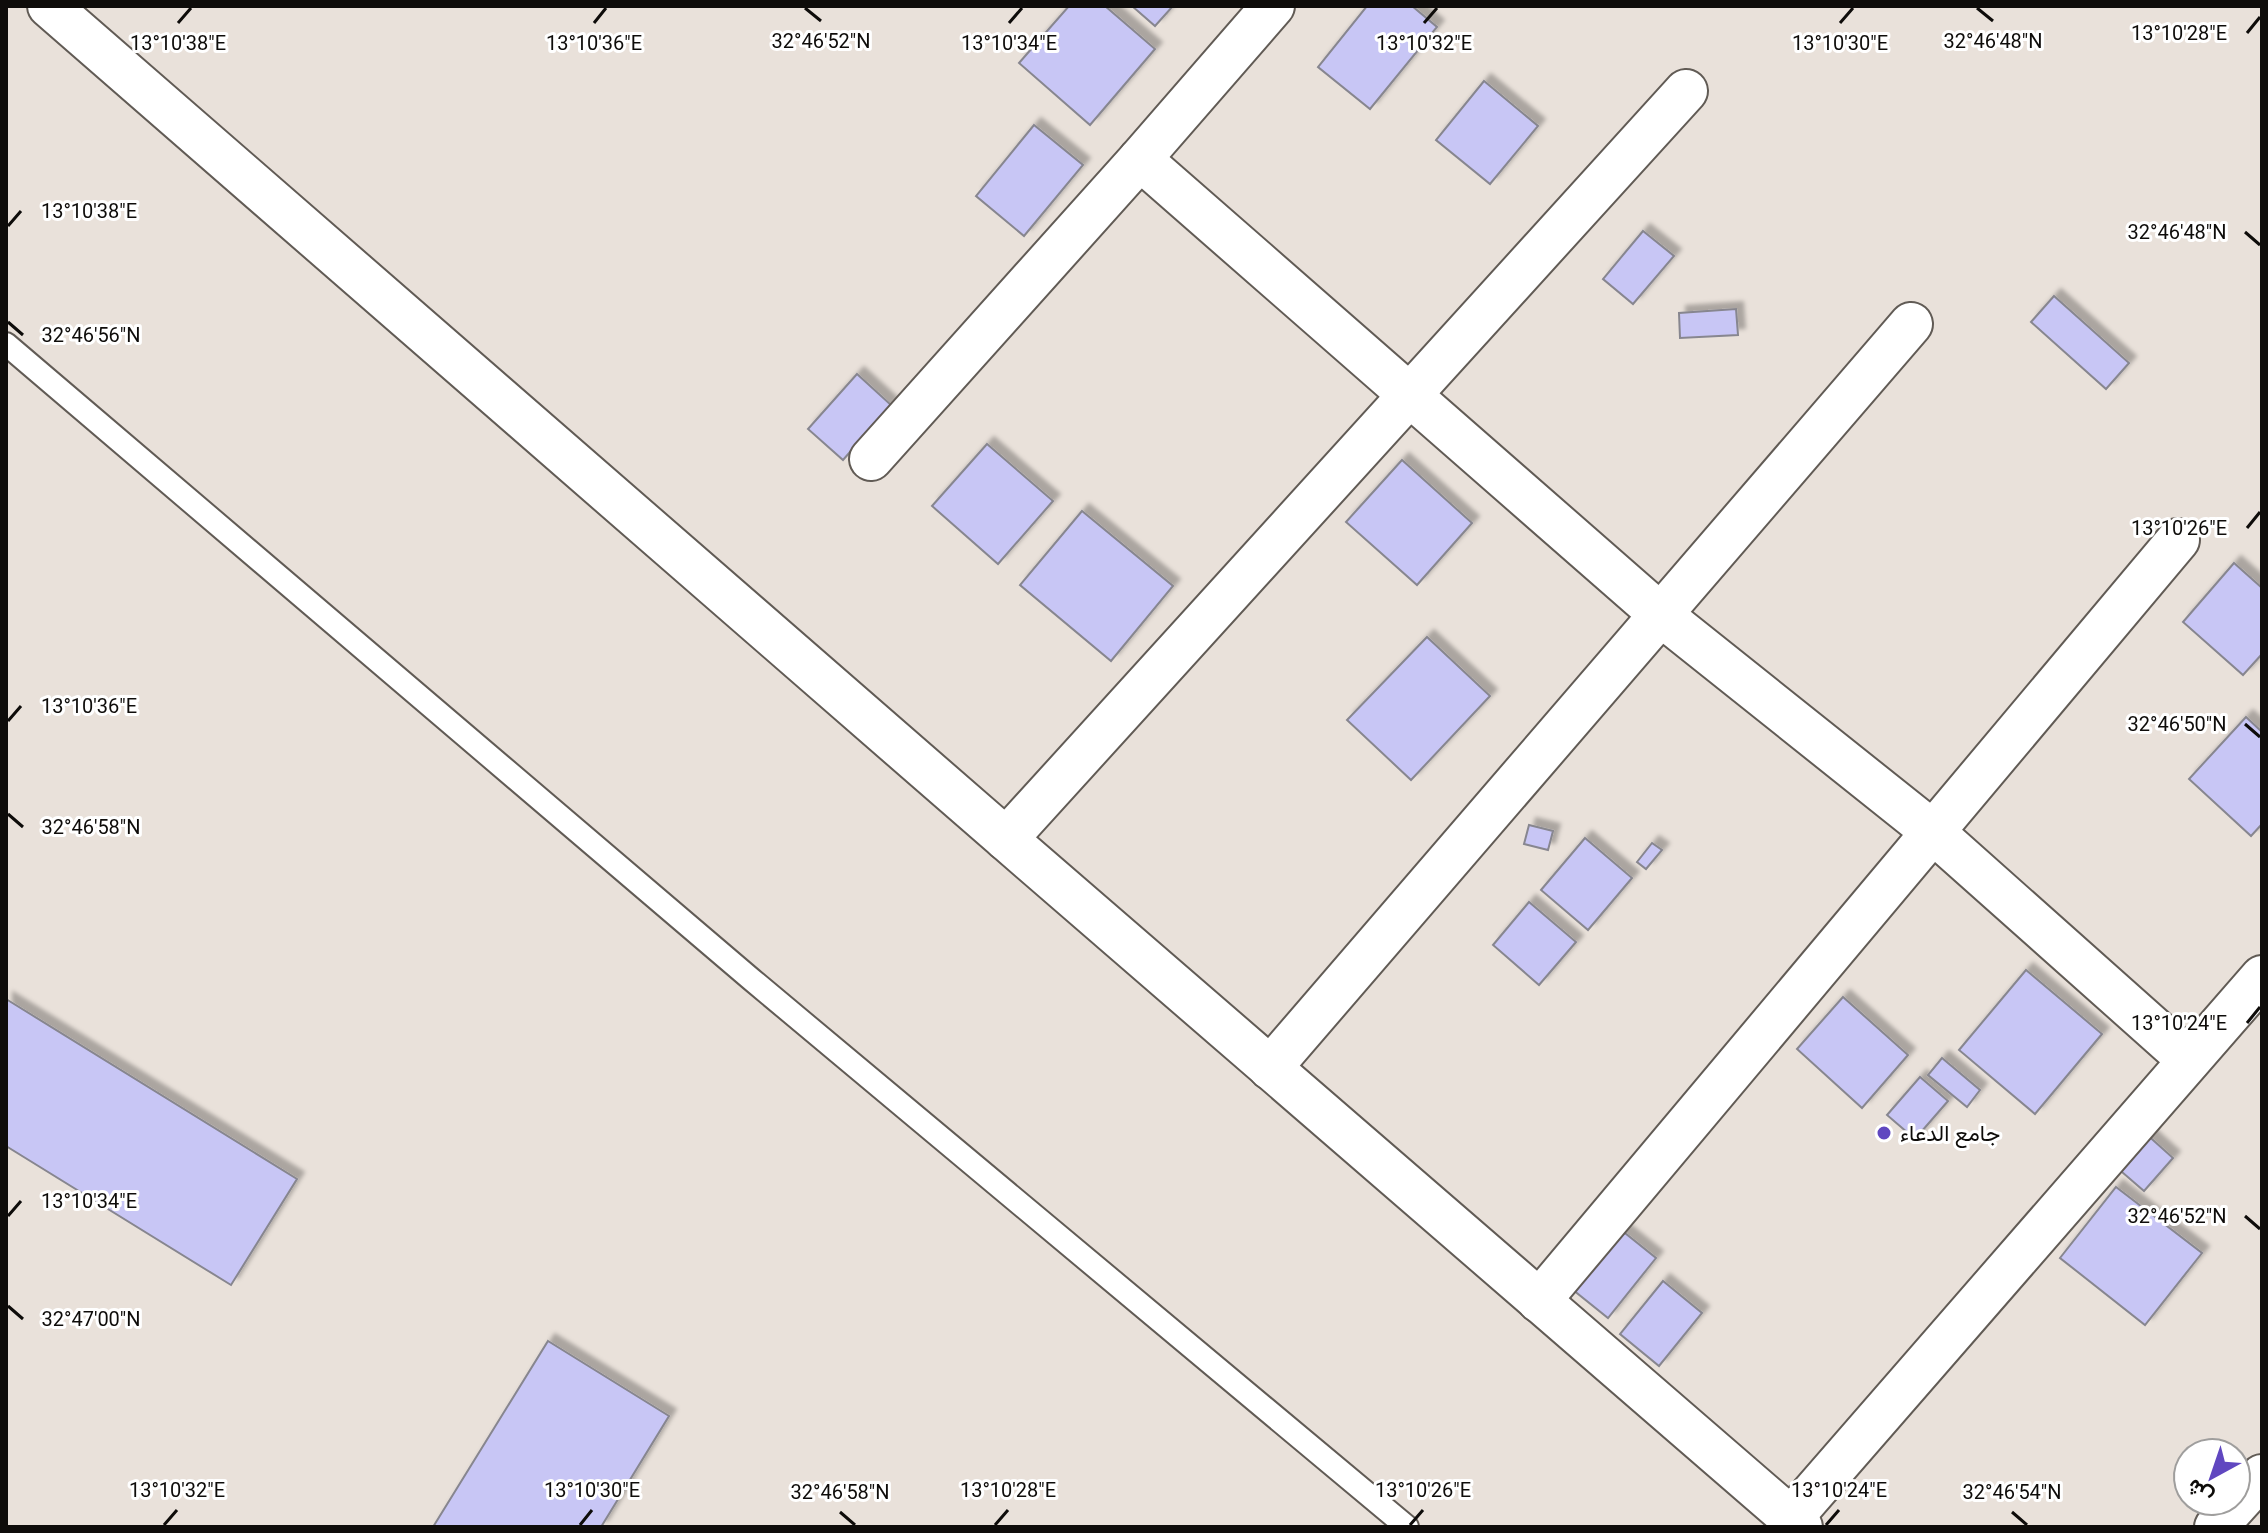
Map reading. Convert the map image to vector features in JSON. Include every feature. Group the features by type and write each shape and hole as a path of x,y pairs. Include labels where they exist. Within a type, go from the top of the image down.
{"street":[{"path":"49,6 1796,1522 2262,977"},
{"path":"871,459 1273,6"},
{"path":"1006,839 1686,91"},
{"path":"1140,159 1661,615 1933,832 2189,1060"},
{"path":"1270,1068 1911,324"},
{"path":"1539,1301 2178,540"},
{"path":"2216,1527 2262,1476"}],"lane":[{"path":"6,344 751,979 1407,1527"}],"building":[{"path":"1069,6 1105,6 1155,49 1090,125 1019,63"},
{"path":"1132,6 1173,6 1155,26"},
{"path":"1367,6 1412,6 1437,27 1370,109 1318,67"},
{"path":"1484,81 1538,126 1490,184 1436,140"},
{"path":"1034,125 1083,165 1024,236 976,196"},
{"path":"1643,231 1674,256 1633,304 1603,279"},
{"path":"2054,296 2129,363 2106,389 2031,322"},
{"path":"1736,309 1738,335 1680,338 1679,313"},
{"path":"857,374 891,405 843,460 808,429"},
{"path":"987,444 1053,501 998,564 932,506"},
{"path":"1402,460 1472,523 1417,585 1346,522"},
{"path":"1082,511 1173,586 1111,661 1020,585"},
{"path":"2234,563 2262,588 2262,654 2243,675 2183,622"},
{"path":"1427,637 1490,696 1411,780 1347,720"},
{"path":"2246,717 2262,732 2262,824 2251,836 2189,779"},
{"path":"1529,825 1553,831 1548,850 1524,844"},
{"path":"1585,838 1632,878 1588,930 1541,890"},
{"path":"1652,843 1662,850 1646,869 1637,862"},
{"path":"1529,902 1576,942 1539,985 1493,945"},
{"path":"2026,970 2102,1034 2035,1114 1959,1050"},
{"path":"1843,997 1908,1055 1862,1108 1797,1049"},
{"path":"6,999 297,1179 231,1285 6,1146"},
{"path":"1942,1058 1980,1090 1967,1107 1928,1075"},
{"path":"1920,1077 1948,1101 1915,1139 1887,1115"},
{"path":"2144,1132 2173,1158 2144,1191 2115,1166"},
{"path":"2116,1187 2202,1253 2145,1325 2060,1258"},
{"path":"1595,1209 1656,1258 1608,1318 1547,1269"},
{"path":"1663,1281 1702,1313 1659,1366 1620,1334"},
{"path":"548,1341 669,1416 601,1527 433,1527"}],"place":[{"name":"جامع الدعاء","path":"1884,1133"}]}
